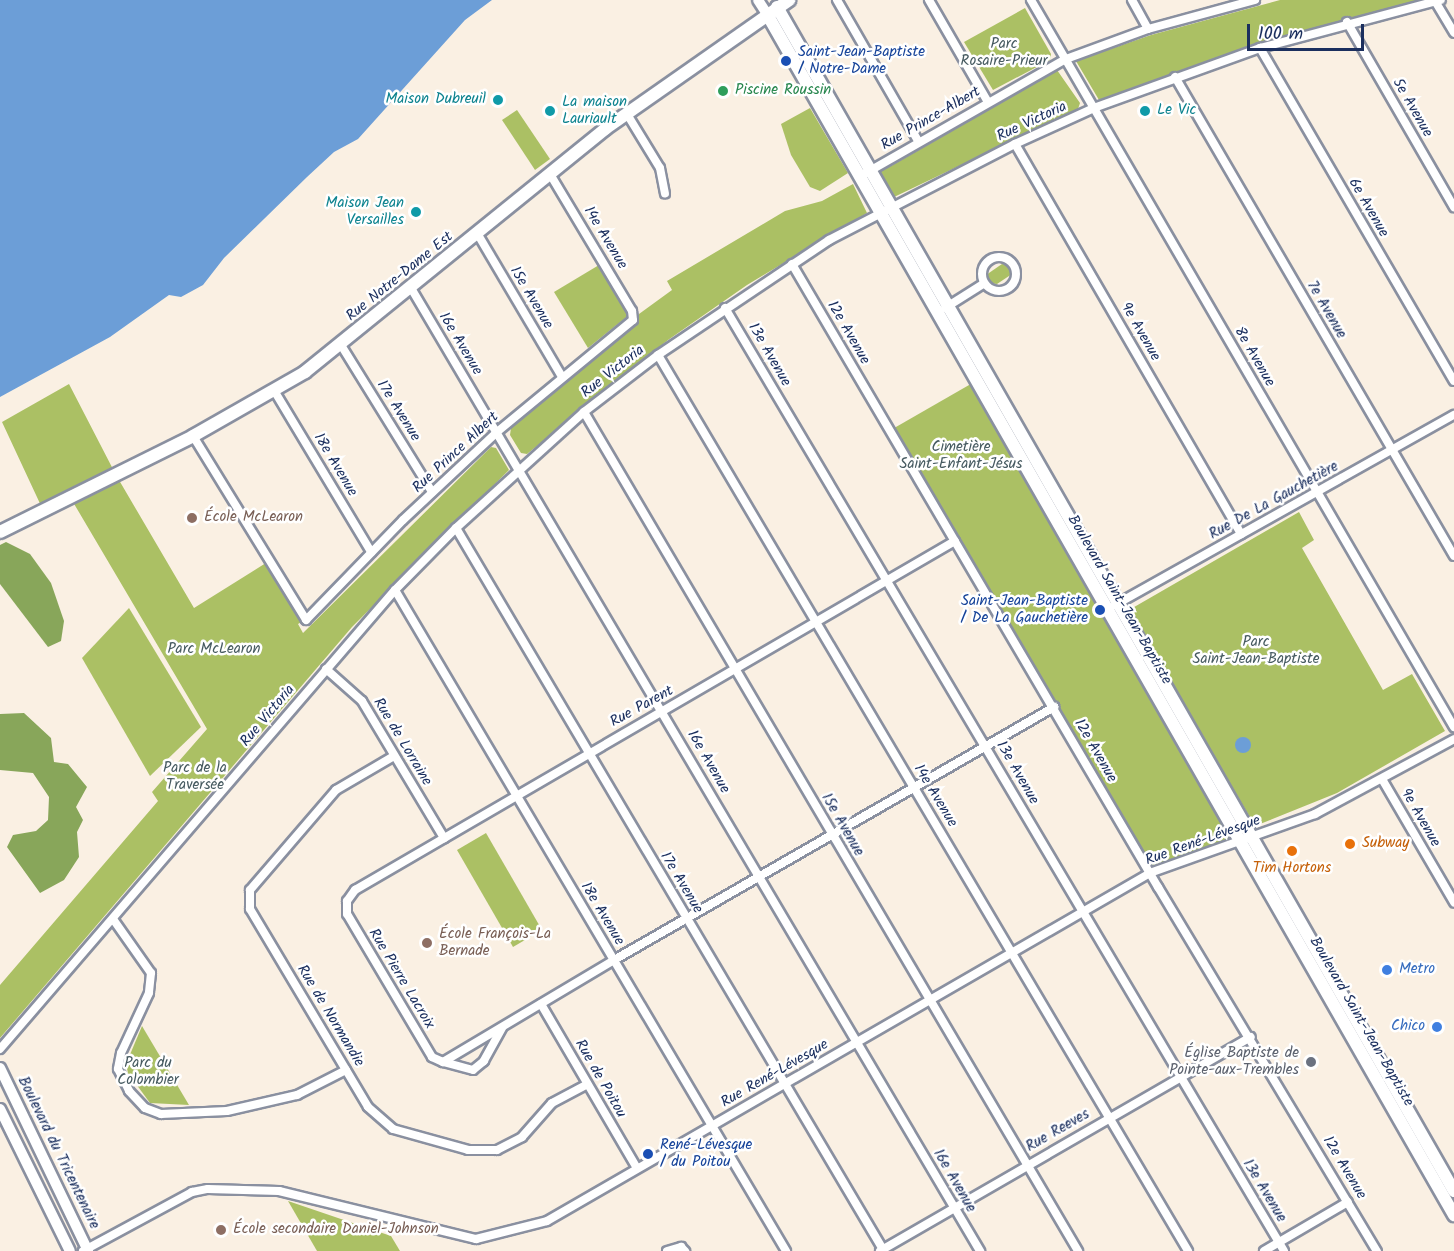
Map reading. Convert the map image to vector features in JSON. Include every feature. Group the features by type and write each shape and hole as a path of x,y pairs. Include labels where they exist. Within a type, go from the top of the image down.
{"main road":[{"name":"Rue Notre-Dame Est","path":"0,532 193,436 275,392 341,345 627,114 789,0"},
{"name":"Boulevard Saint-Jean-Baptiste","path":"772,11 824,103 859,177 885,210 967,353 1427,1156 1454,1215"},
{"name":"Boulevard Saint-Jean-Baptiste","path":"824,103 870,170 885,210"},
{"name":"Boulevard Saint-Jean-Baptiste","path":"1427,1156 1454,1191"}],"street":[{"name":"Boulevard Saint-Jean-Baptiste","path":"758,0 772,11"},
{"path":"837,0 918,141"},
{"path":"929,0 988,102"},
{"name":"8e Avenue","path":"1031,0 1454,727"},
{"path":"1132,0 1149,29"},
{"name":"Rue Prince-Albert","path":"859,177 918,141 1066,59 1233,2 1255,0"},
{"path":"1438,1 1454,33"},
{"name":"Rue Victoria","path":"0,1049 396,590 456,528 519,470 584,412 658,355 792,264 885,210 1015,144 1094,108 1260,48 1347,22 1438,1"},
{"name":"5e Avenue","path":"1347,22 1454,207"},
{"name":"6e Avenue","path":"1260,48 1454,381"},
{"name":"7e Avenue","path":"1175,77 1454,556"},
{"path":"627,114 660,168 665,194"},
{"name":"9e Avenue","path":"1015,144 1241,534"},
{"name":"14e Avenue","path":"550,174 634,317"},
{"name":"15e Avenue","path":"477,233 562,377"},
{"path":"1008,258 1017,265 1017,277 1000,289 993,291 982,284 981,272 997,260 1008,258"},
{"name":"12e Avenue","path":"792,264 1150,873 1251,1037 1377,1251"},
{"path":"942,310 982,284"},
{"name":"16e Avenue","path":"411,288 980,1251"},
{"name":"13e Avenue","path":"725,308 1284,1251"},
{"name":"Rue Prince Albert","path":"193,436 306,620 432,492 497,432 634,317"},
{"name":"17e Avenue","path":"341,345 432,492"},
{"name":"14e Avenue","path":"658,355 1188,1251"},
{"name":"18e Avenue","path":"275,392 371,552"},
{"name":"15e Avenue","path":"584,412 1078,1251"},
{"name":"Rue De La Gauchetière","path":"1112,607 1454,415"},
{"name":"17e Avenue","path":"456,528 882,1250"},
{"name":"Rue Parent","path":"347,901 363,884 956,542"},
{"name":"18e Avenue","path":"396,590 786,1251"},
{"name":"Rue de Lorraine","path":"326,669 362,701 444,838"},
{"path":"443,1062 614,960 1054,707"},
{"name":"Rue René-Lévesque","path":"86,1250 192,1192 238,1187 279,1191 476,1239 547,1221 1083,914 1150,873 1315,814 1454,739"},
{"name":"Rue de Normandie","path":"394,756 336,790 248,895 250,909 368,1107 393,1129 481,1152 512,1144 552,1103 587,1084"},
{"name":"9e Avenue","path":"1382,779 1454,902"},
{"name":"Rue Pierre Lacroix","path":"347,901 351,922 428,1050 443,1062"},
{"path":"113,919 151,973 149,993 121,1053 118,1069 129,1091 145,1108 160,1114 227,1111 297,1095 346,1070"},
{"name":"Rue de Poitou","path":"541,1004 637,1168"},
{"path":"443,1062 473,1070 484,1061 502,1028"},
{"name":"Rue Reeves","path":"882,1250 1027,1164 1251,1037"},
{"name":"Boulevard du Tricentenaire","path":"0,1068 86,1250"},
{"path":"0,1109 70,1251"},
{"path":"1264,1251 1348,1202"},
{"path":"476,1239 476,1251"},
{"path":"667,1251 681,1247 686,1251"}],"green space":[{"path":"1280,0 1420,0 1271,39 1099,100 1076,61 1151,35"},
{"name":"Parc Rosaire-Prieur","path":"1025,8 1051,54 1050,60 993,90 964,42"},
{"path":"1057,70 1080,103 1078,109 892,198 878,169 891,166"},
{"path":"810,108 848,173 820,191 810,187 791,155 781,124"},
{"path":"517,110 550,159 535,170 502,120"},
{"path":"853,184 867,213 747,285 668,340 527,454 521,453 510,435 511,428 637,323 639,314 672,290 667,281 785,211 822,201"},
{"path":"1002,264 1011,265 1012,274 997,284 988,283 986,275"},
{"path":"599,265 629,315 588,348 554,292"},
{"name":"Cimetière Saint-Enfant-Jésus","path":"976,381 1239,840 1150,873 889,431"},
{"path":"69,384 116,475 194,608 269,561 305,620 298,624 303,633 491,447 496,448 509,470 352,627 0,1038 0,985 158,801 152,792 207,729 70,497 43,510 2,422"},
{"name":"Parc Saint-Jean-Baptiste","path":"1299,512 1314,540 1302,548 1383,690 1412,674 1445,731 1337,793 1255,826 1129,610"},
{"path":"6,542 30,554 51,583 64,621 61,641 48,647 0,584 0,545"},
{"path":"129,608 201,727 150,776 82,658"},
{"path":"24,713 51,738 54,762 68,764 87,787 76,807 83,820 77,832 79,857 64,880 40,893 7,847 13,835 36,831 48,820 49,797 33,773 0,770 0,714"},
{"path":"486,833 542,930 513,947 457,850"},
{"name":"Parc du Colombier","path":"142,1026 189,1105 150,1103 128,1073 126,1064"},
{"path":"288,1201 391,1236 400,1251 317,1251"}],"water":[{"path":"0,0 492,0 465,20 358,139 334,152 307,177 224,258 203,285 181,297 169,295 110,337 0,397"},
{"path":"1243,737 1251,745 1243,753 1235,745"}],"place":[{"name":"Saint-Jean-Baptiste / Notre-Dame","path":"786,61"},
{"name":"Piscine Roussin","path":"723,91"},
{"name":"Maison Dubreuil","path":"498,100"},
{"name":"La maison Lauriault","path":"550,111"},
{"name":"Le Vic","path":"1145,111"},
{"name":"Maison Jean Versailles","path":"416,212"},
{"name":"École McLearon","path":"192,518"},
{"name":"Saint-Jean-Baptiste / De La Gauchetière","path":"1100,610"},
{"name":"Subway","path":"1350,844"},
{"name":"Tim Hortons","path":"1292,851"},
{"name":"École François-La Bernade","path":"427,943"},
{"name":"Metro","path":"1387,970"},
{"name":"Chico","path":"1437,1027"},
{"name":"Église Baptiste de Pointe-aux-Trembles","path":"1311,1062"},
{"name":"René-Lévesque / du Poitou","path":"648,1154"},
{"name":"École secondaire Daniel-Johnson","path":"221,1230"}],"park label":[{"name":"Parc McLearon","path":"214,650"},
{"name":"Parc de la Traversée","path":"195,776"}]}
